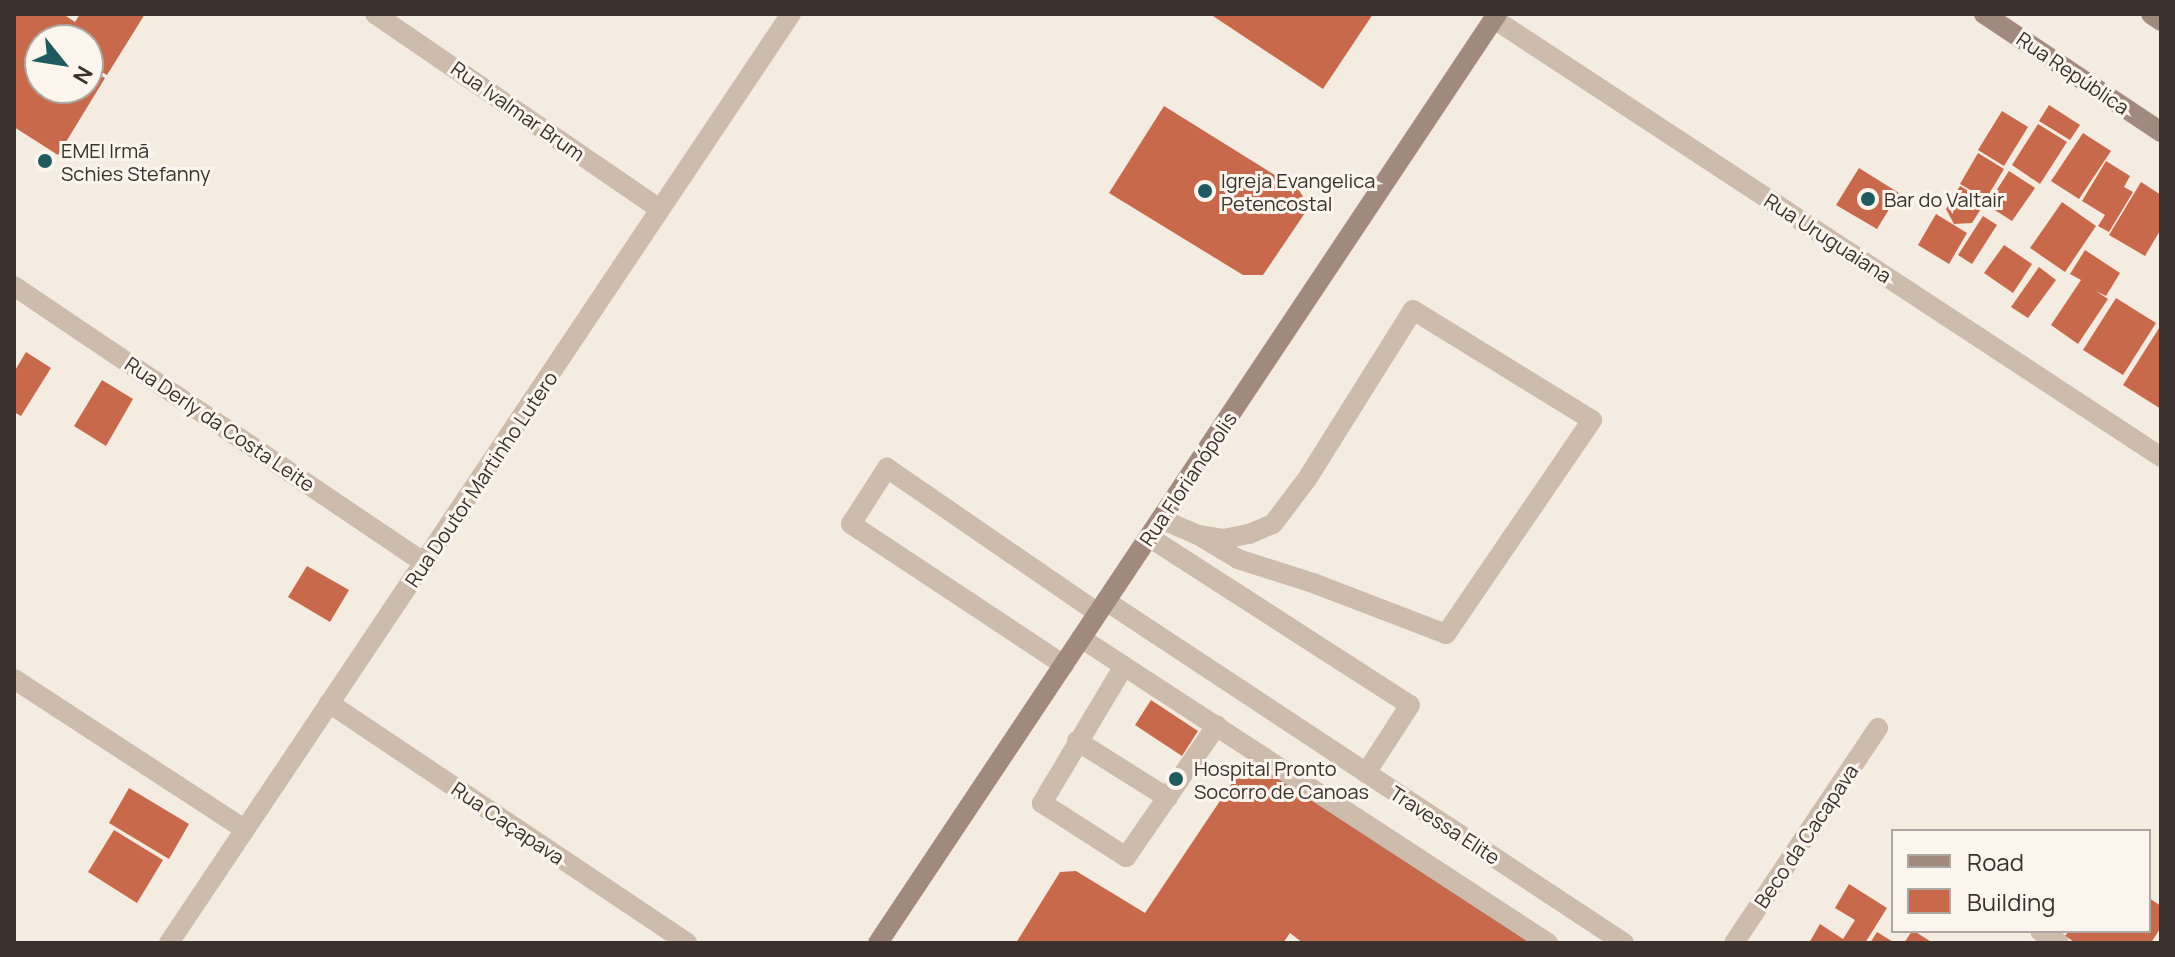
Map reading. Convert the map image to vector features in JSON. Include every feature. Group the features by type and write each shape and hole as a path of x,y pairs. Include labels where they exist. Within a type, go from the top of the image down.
{"main road":[{"name":"Rua República","path":"1984,14 2161,132"},
{"path":"2151,14 2161,21"},
{"name":"Rua Florianópolis","path":"878,943 1496,16"}],"street":[{"name":"Rua Ivalmar Brum","path":"375,14 398,20 660,209"},
{"name":"Rua Doutor Martinho Lutero","path":"169,943 791,14"},
{"name":"Rua Uruguaiana","path":"1496,16 2161,457"},
{"name":"Rua Derly da Costa Leite","path":"14,286 425,563"},
{"path":"1161,519 1198,535 1224,554 1313,583 1446,634 1592,420 1413,310 1307,479 1273,524 1234,538 1198,535"},
{"name":"Travessa Elite","path":"1064,665 851,524 887,468 1366,773 1624,943"},
{"path":"1149,537 1410,705 1366,773"},
{"path":"1081,638 1548,943"},
{"path":"1124,666 1042,803 1126,857 1217,725"},
{"path":"14,679 244,829"},
{"name":"Rua Caçapava","path":"329,703 687,943"},
{"name":"Beco da Cacapava","path":"1734,943 1878,728"},
{"path":"1077,741 1168,798"}],"building":[{"path":"14,14 63,14 75,22 80,14 145,14 107,75 104,73 104,24 24,24 24,104 89,104 58,155 14,127"},
{"path":"1210,14 1373,14 1323,89"},
{"path":"2049,105 2080,125 2070,140 2039,121"},
{"name":"Igreja Evangelica Petencostal","path":"1164,106 1299,190 1309,207 1263,275 1243,275 1109,193"},
{"path":"2002,111 2028,127 2004,166 1978,150"},
{"path":"2038,124 2067,142 2040,184 2012,165"},
{"path":"2083,133 2111,151 2079,199 2051,181"},
{"path":"1978,153 2004,169 1986,199 1960,184"},
{"path":"2106,161 2130,176 2124,187 2133,192 2109,232 2098,226 2105,215 2082,201"},
{"name":"Bar do Valtair","path":"1859,168 1899,193 1877,229 1836,205"},
{"path":"2009,171 2035,188 2012,221 1987,205"},
{"path":"2141,182 2161,195 2161,229 2145,256 2109,235"},
{"path":"1960,186 1986,201 1972,223 1954,224 1946,209"},
{"path":"2062,202 2096,226 2065,272 2030,248"},
{"path":"1936,214 1967,233 1949,264 1918,245"},
{"path":"1983,216 1997,225 1972,264 1958,255"},
{"path":"2004,245 2032,264 2013,293 1984,273"},
{"path":"2085,250 2120,273 2106,296 2096,291 2108,299 2078,344 2051,325 2081,280 2070,274"},
{"path":"2039,267 2056,280 2028,318 2011,307"},
{"path":"2116,298 2156,323 2123,375 2083,350"},
{"path":"2161,325 2161,409 2123,385"},
{"path":"26,352 51,368 21,416 14,412 14,372"},
{"path":"102,380 133,399 106,446 74,426"},
{"path":"307,566 349,590 330,622 288,597"},
{"path":"1151,700 1198,731 1182,756 1135,725"},
{"path":"1248,759 1537,943 1303,943 1290,933 1283,943 1016,943 1060,872 1076,871 1145,913"},
{"path":"129,788 189,824 169,859 109,823"},
{"path":"114,830 163,860 137,903 88,872"},
{"path":"1849,884 1887,908 1865,943 1809,943 1820,924 1843,939 1855,920 1835,908"},
{"path":"2151,899 2161,906 2161,927 2151,943 2076,943 2065,936 2067,933 2151,933"},
{"path":"1877,932 1895,943 1870,943"},
{"path":"1911,933 1917,933 1933,943 1904,943"}],"place":[{"name":"EMEI Irmã Schies Stefanny","path":"45,161"},
{"name":"Igreja Evangelica Petencostal","path":"1205,191"},
{"name":"Bar do Valtair","path":"1868,199"},
{"name":"Hospital Pronto Socorro de Canoas","path":"1176,779"}]}
